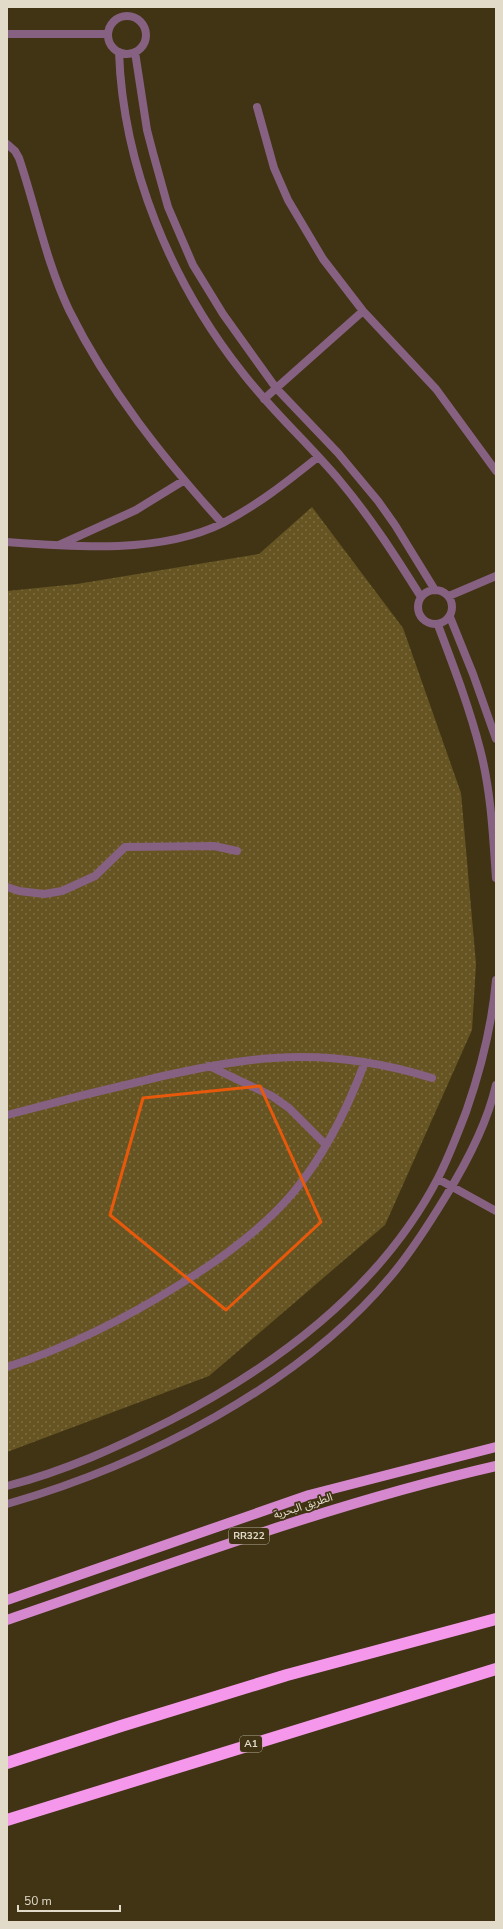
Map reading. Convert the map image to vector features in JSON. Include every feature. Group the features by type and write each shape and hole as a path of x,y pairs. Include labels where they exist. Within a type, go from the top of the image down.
{"highway":[{"path":"7,1763 287,1675 496,1620"},
{"name":"A1","path":"7,1820 496,1669"}],"main road":[{"name":"الطريق البحرية","path":"7,1600 309,1495 496,1447"},
{"name":"الطريق البحرية","path":"7,1620 319,1513 441,1478 496,1466"}],"street":[{"path":"127,16 138,19 142,23 146,33 144,45 135,52 127,54 119,52 111,44 108,34 112,23 121,17 127,16"},
{"path":"7,34 108,34"},
{"path":"119,52 123,105 139,176 164,242 187,287 216,336 242,372 264,399 318,457 366,513 421,597"},
{"path":"135,52 148,136 168,207 179,236 193,265 223,314 276,388 338,453 395,524 435,590"},
{"path":"257,107 274,168 288,200 323,259 363,311 436,389 496,470"},
{"path":"7,144 15,151 19,158 44,243 69,309 101,368 159,452 222,523"},
{"path":"264,399 363,311"},
{"path":"7,542 56,546 101,546 155,542 190,534 222,523 268,495 318,457"},
{"path":"56,546 136,510 183,480"},
{"path":"449,596 496,576"},
{"path":"450,617 438,625 424,621 420,616 418,603 421,597 430,591 435,590 449,596 452,603 450,617 476,680 496,739"},
{"path":"438,625 462,690 480,748 490,808 496,878"},
{"path":"7,887 19,891 44,894 62,891 95,876 125,847 214,846 237,852"},
{"path":"7,1486 70,1466 147,1432 207,1401 267,1362 312,1329 351,1296 384,1259 410,1223 438,1179 458,1132 484,1054 494,1010 496,980"},
{"path":"7,1115 135,1082 209,1066 273,1057 303,1056 365,1062 432,1078"},
{"path":"7,1367 31,1360 101,1329 134,1312 216,1262 270,1217 292,1194 326,1145 353,1096 365,1062"},
{"path":"209,1066 272,1096 289,1108 326,1145"},
{"path":"7,1504 63,1486 163,1444 221,1412 270,1382 325,1341 370,1299 409,1253 452,1187 474,1142 496,1085"},
{"path":"438,1179 496,1211"}],"highlighted area":[{"path":"260,1086 321,1222 226,1310 110,1215 143,1098"}],"shaded area":[{"path":"312,507 403,628 461,793 476,964 472,1030 385,1225 209,1376 7,1452 7,591 77,584 259,554"}]}
